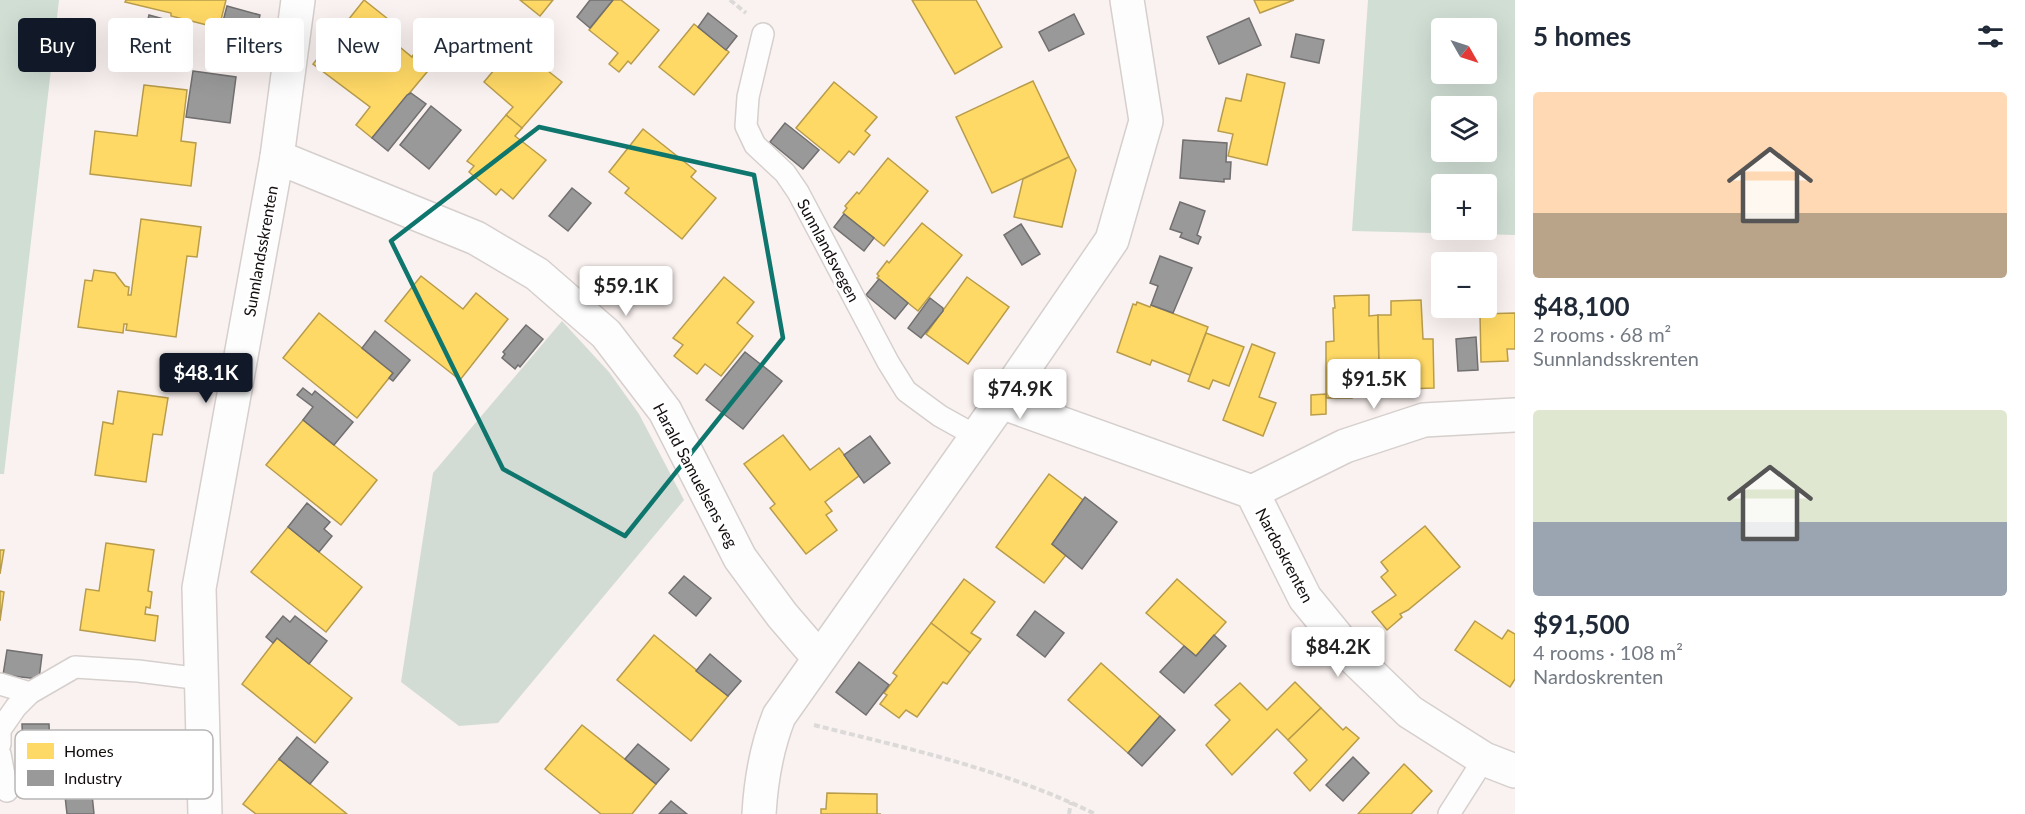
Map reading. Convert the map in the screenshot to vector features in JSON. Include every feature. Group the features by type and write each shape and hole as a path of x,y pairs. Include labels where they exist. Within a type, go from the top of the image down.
{"street":[{"name":"Sunnlandsskrenten","path":"203,730 198,588 277,157 298,0"},
{"path":"759,814 760,783 767,746 778,716 1001,402 1112,240 1146,121 1127,0"},
{"name":"Harald Samuelsens veg","path":"277,157 476,238 537,274 606,334 665,411 740,558 782,615 819,658"},
{"name":"Nardoskrenten","path":"1001,402 1252,492 1305,598 1355,659 1410,712 1484,759 1515,771"},
{"name":"Nardoskrenten","path":"1252,492 1345,446 1424,420 1515,416"},
{"name":"Sunnlandsskrenten","path":"205,799 205,814"}],"lane":[{"name":"Sunnlandsvegen","path":"763,34 748,97 747,126 755,145 785,173 798,192 888,363 906,391 940,416 976,436"},
{"path":"0,744 0,730 16,706 30,693 75,667 138,671 201,679"},
{"path":"0,684 30,693"},
{"path":"0,754 7,791"},
{"path":"1449,814 1484,759"}],"path":[{"path":"778,716 949,759 1008,777 1095,814"},
{"path":"1069,814 1071,802"}],"highlighted area":[{"path":"539,127 754,175 783,338 625,536 503,469 391,241"}],"shaded area":[{"path":"0,0 59,0 57,18 18,18 18,72 51,72 4,474 0,474"},
{"path":"1368,0 1515,0 1515,235 1497,235 1497,174 1431,174 1431,233 1352,231"},
{"path":"562,321 609,372 639,414 684,500 498,723 459,726 401,682 433,473"}],"building: Homes":[{"path":"126,0 226,0 222,18 205,18 205,24 193,22 193,18 179,18 171,16 171,13 125,2"},
{"path":"364,0 387,18 350,18"},
{"path":"520,0 553,0 540,16"},
{"path":"613,0 621,0 659,30 631,64 628,61 619,72 609,64 618,53 589,30"},
{"path":"912,0 976,0 1002,47 955,74"},
{"path":"1254,0 1294,0 1260,13"},
{"path":"694,24 729,52 694,95 659,67"},
{"path":"401,48 412,57 413,55 413,72 427,72 372,138 356,125 370,107 324,72 401,72"},
{"path":"492,72 549,72 562,82 522,128 506,115 513,107 484,82"},
{"path":"1247,74 1285,83 1267,165 1228,156 1233,134 1218,131 1226,98 1241,101"},
{"path":"1033,81 1069,157 992,193 956,117"},
{"path":"834,82 877,117 865,131 870,135 854,155 849,151 839,163 796,128"},
{"path":"144,85 187,90 181,141 196,143 191,186 90,174 95,131 137,136"},
{"path":"506,115 522,128 515,136 546,160 513,199 501,189 496,195 469,172 474,166 467,161"},
{"path":"643,129 696,171 691,177 716,198 682,239 625,193 629,188 609,172"},
{"path":"1069,157 1076,170 1062,227 1014,217 1023,179"},
{"path":"888,158 928,191 884,246 843,213 847,208 845,206 857,192 859,194"},
{"path":"141,219 201,227 197,257 187,256 176,337 126,330 127,324 124,324 123,333 78,327 85,280 92,281 94,270 115,273 125,286 129,287 128,295 131,295"},
{"path":"922,223 962,255 918,311 877,278 879,276 877,274"},
{"path":"421,276 463,309 476,293 508,319 460,380 385,321"},
{"path":"724,277 754,302 737,323 753,336 721,376 705,364 697,374 674,356 683,345 673,338"},
{"path":"967,277 1009,307 968,364 926,334"},
{"path":"1369,295 1369,316 1378,315 1379,370 1352,370 1352,398 1326,398 1326,342 1334,341 1334,296"},
{"path":"1421,300 1423,339 1433,339 1434,388 1405,389 1404,362 1379,362 1378,315 1391,315 1391,301"},
{"path":"1137,302 1150,307 1151,305 1208,327 1190,375 1152,360 1150,365 1117,352 1133,304 1136,305"},
{"path":"319,313 393,373 357,418 283,358"},
{"path":"1515,313 1515,349 1507,349 1508,361 1481,362 1480,318 1497,318 1497,314"},
{"path":"1206,333 1244,347 1229,386 1213,380 1209,389 1188,381"},
{"path":"1252,344 1275,353 1259,397 1276,403 1263,436 1223,420"},
{"path":"118,391 168,398 162,435 153,434 146,482 95,475 103,422 113,424"},
{"path":"1326,394 1326,414 1311,415 1311,395"},
{"path":"303,420 377,480 341,525 266,465"},
{"path":"783,435 810,470 839,448 860,475 825,502 832,511 826,515 837,530 806,554 770,508 775,504 744,464"},
{"path":"1049,474 1083,500 1052,544 1066,555 1044,583 996,547"},
{"path":"1425,526 1460,567 1400,614 1402,617 1387,630 1372,612 1396,595 1381,577 1388,571 1381,562"},
{"path":"288,527 362,587 326,632 251,572"},
{"path":"106,543 154,550 148,591 152,592 150,608 146,607 145,614 158,616 155,641 80,630 86,589 99,591"},
{"path":"0,550 4,550 0,574"},
{"path":"964,579 995,602 971,633 981,639 970,653 931,623"},
{"path":"1177,579 1226,622 1196,656 1146,613"},
{"path":"0,591 4,592 0,621"},
{"path":"1475,621 1502,639 1508,630 1515,634 1515,679 1510,687 1455,650"},
{"path":"931,623 970,653 947,684 943,682 917,717 906,710 899,718 880,704 887,695 884,693 897,676 893,673"},
{"path":"654,635 728,696 691,741 617,680"},
{"path":"277,638 352,698 315,743 242,684"},
{"path":"1101,663 1160,716 1128,753 1068,700"},
{"path":"1295,682 1321,708 1288,740 1277,729 1232,775 1206,745 1230,720 1215,705 1240,683 1267,710"},
{"path":"1321,708 1343,730 1346,727 1359,738 1310,791 1294,773 1307,760 1288,740"},
{"path":"582,725 656,784 632,814 601,814 545,769"},
{"path":"279,759 347,814 256,814 243,804"},
{"path":"1404,764 1432,791 1411,814 1358,814"},
{"path":"827,793 877,794 877,814 821,814 821,809 826,809"}],"building: Industry":[{"path":"590,0 613,0 590,28 577,17"},
{"path":"227,6 260,15 259,18 224,18"},
{"path":"708,13 737,36 726,50 698,27"},
{"path":"1074,14 1084,34 1049,51 1039,32"},
{"path":"1249,18 1261,45 1219,64 1207,37"},
{"path":"1296,34 1324,40 1319,63 1291,57"},
{"path":"193,71 236,77 230,123 186,117"},
{"path":"411,93 426,104 388,151 372,138"},
{"path":"431,106 461,130 429,169 400,145"},
{"path":"785,123 819,150 803,169 770,142"},
{"path":"1183,140 1227,143 1226,162 1231,162 1230,179 1224,179 1224,182 1180,178"},
{"path":"572,188 591,203 568,231 549,216"},
{"path":"1180,202 1205,211 1197,235 1201,237 1198,244 1180,237 1182,233 1170,229"},
{"path":"844,214 874,238 864,251 834,227"},
{"path":"1021,224 1040,254 1022,265 1004,235"},
{"path":"1160,256 1192,268 1173,313 1151,305 1158,286 1150,283"},
{"path":"879,279 908,303 895,319 866,295"},
{"path":"930,298 943,308 943,311 921,338 908,328"},
{"path":"526,325 543,339 520,367 518,365 515,369 502,358 505,354 503,352"},
{"path":"375,331 410,360 393,381 389,378 393,373 362,348"},
{"path":"1476,337 1478,370 1458,371 1456,339"},
{"path":"745,352 782,381 743,429 706,400"},
{"path":"303,388 312,395 315,391 353,422 334,445 303,420 313,407 297,395"},
{"path":"870,436 890,463 864,483 844,455"},
{"path":"1085,497 1117,522 1082,569 1052,544"},
{"path":"307,503 330,522 324,529 332,536 319,552 288,527"},
{"path":"684,576 711,598 696,616 669,593"},
{"path":"1035,611 1064,633 1045,657 1017,635"},
{"path":"283,616 290,622 295,616 327,641 309,664 277,638 273,643 266,637"},
{"path":"1214,635 1226,646 1184,693 1160,672 1184,646 1196,656"},
{"path":"7,650 42,655 39,679 3,675"},
{"path":"710,654 741,681 728,696 696,671"},
{"path":"859,662 889,685 866,715 836,692"},
{"path":"1160,716 1175,730 1142,766 1128,753"},
{"path":"22,724 49,724 49,730 22,730"},
{"path":"297,737 328,762 310,784 279,759"},
{"path":"638,744 669,769 656,784 625,759"},
{"path":"1353,757 1369,773 1343,801 1326,785"},
{"path":"65,799 92,799 94,814 67,814"},
{"path":"671,801 687,814 659,814"}]}
